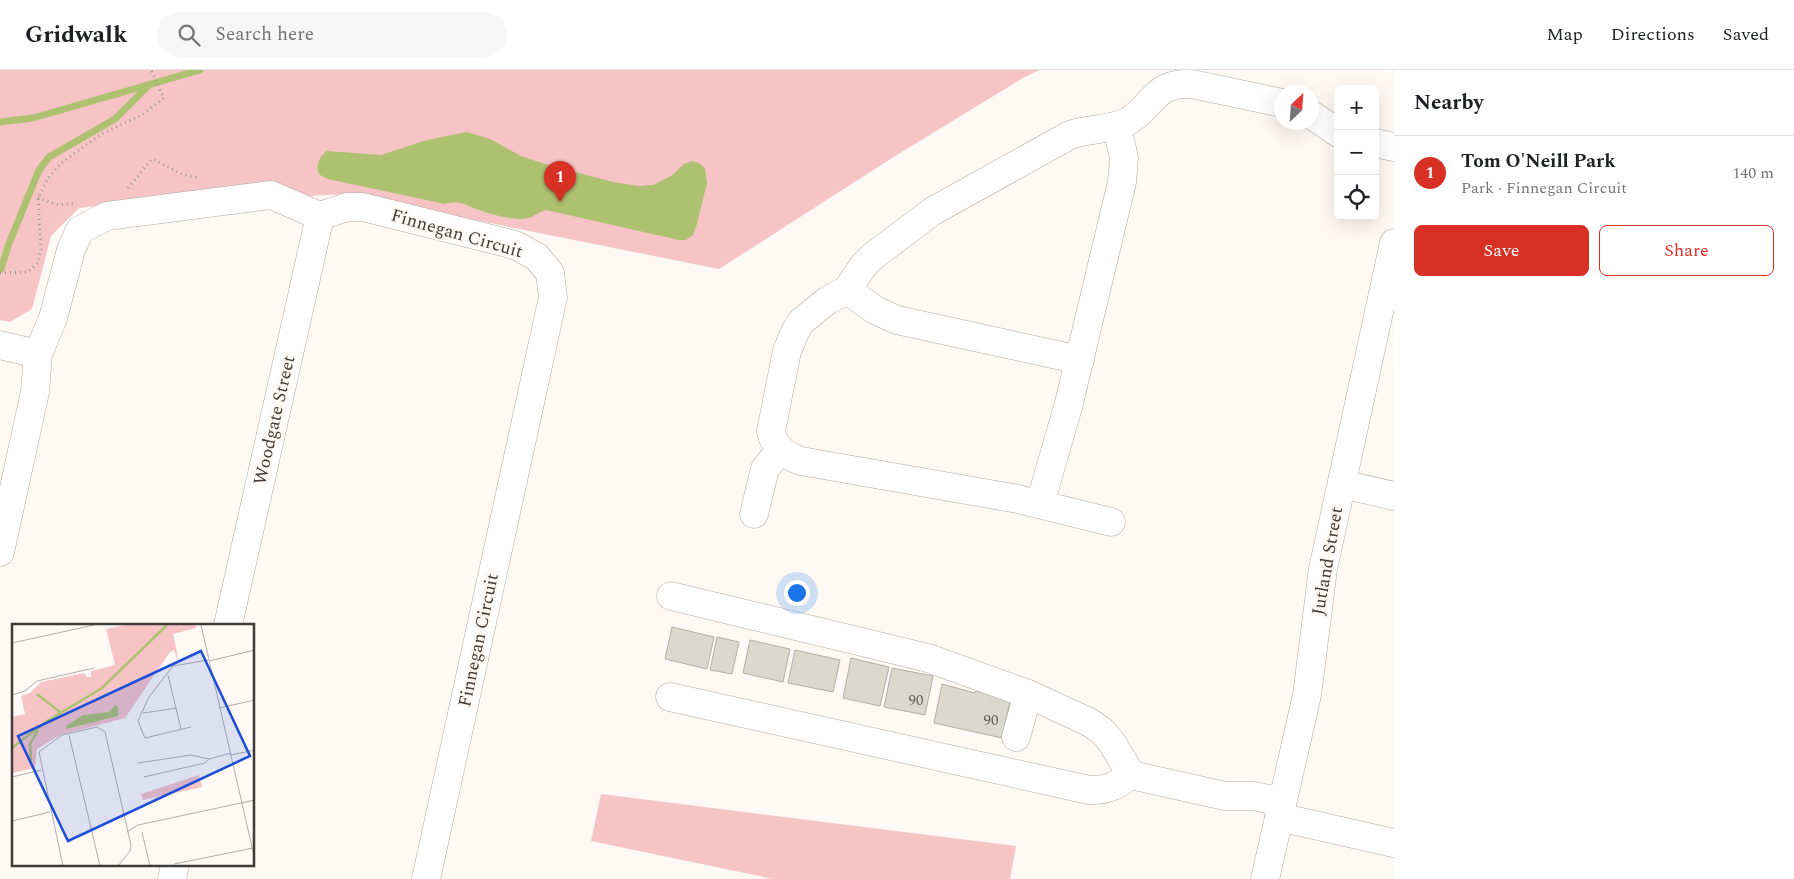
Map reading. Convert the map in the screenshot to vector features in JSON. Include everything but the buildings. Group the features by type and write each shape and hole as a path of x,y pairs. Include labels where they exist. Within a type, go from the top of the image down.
{"street":[{"path":"1111,522 1040,504 801,461 786,455 775,444 771,431 791,341 801,322 828,300 847,290 863,266 873,256 926,216 949,201 1070,135 1089,129 1117,126 1129,121 1165,89 1182,84 1205,86 1274,101"},
{"path":"1319,120 1334,130"},
{"path":"1040,504 1080,360 1124,171 1124,158 1117,126"},
{"path":"1379,144 1394,147"},
{"path":"0,552 35,392 38,354 53,318 71,250 80,230 107,216 271,195 320,216"},
{"name":"Finnegan Circuit","path":"320,216 347,207 362,207 496,240 515,245 537,257 550,273 553,297 426,879"},
{"name":"Woodgate Street","path":"228,624 320,216"},
{"name":"Jutland Street","path":"1265,879 1307,695 1323,570 1394,243"},
{"path":"847,290 875,310 897,320 1080,360"},
{"path":"0,345 38,354"},
{"path":"754,514 765,468 780,450"},
{"path":"1342,484 1394,496"},
{"path":"671,596 928,658 1028,694 1089,722 1102,731 1113,744 1131,775"},
{"path":"1016,737 1028,694"},
{"path":"670,697 1089,790 1100,791 1110,788 1131,775 1225,796 1254,796 1280,810 1394,843"},
{"path":"172,879 175,866"}],"path":[{"path":"0,273 28,272 38,263 41,248 38,198 48,178 60,164 101,134 142,115 164,98 151,70"},
{"path":"38,198 58,205"}],"shaded area":[{"path":"0,70 1039,70 892,158 719,269 345,194 309,196 263,186 79,208 51,236 32,309 10,322 0,320"},
{"path":"467,132 490,139 521,156 545,164 613,182 639,186 653,185 671,176 684,164 692,161 699,163 705,168 707,183 693,235 686,240 679,240 546,210 524,219 516,219 488,213 459,203 445,204 328,179 318,172 322,155 327,151 381,155 427,140"},
{"path":"601,794 1016,846 1010,879 773,879 591,841"}],"waterway":[{"path":"0,122 33,118 200,70"},
{"path":"1,269 8,246 39,170 49,157 115,119 149,85"}],"place":[{"name":"Tom O'Neill Park","path":"560,202"}]}
